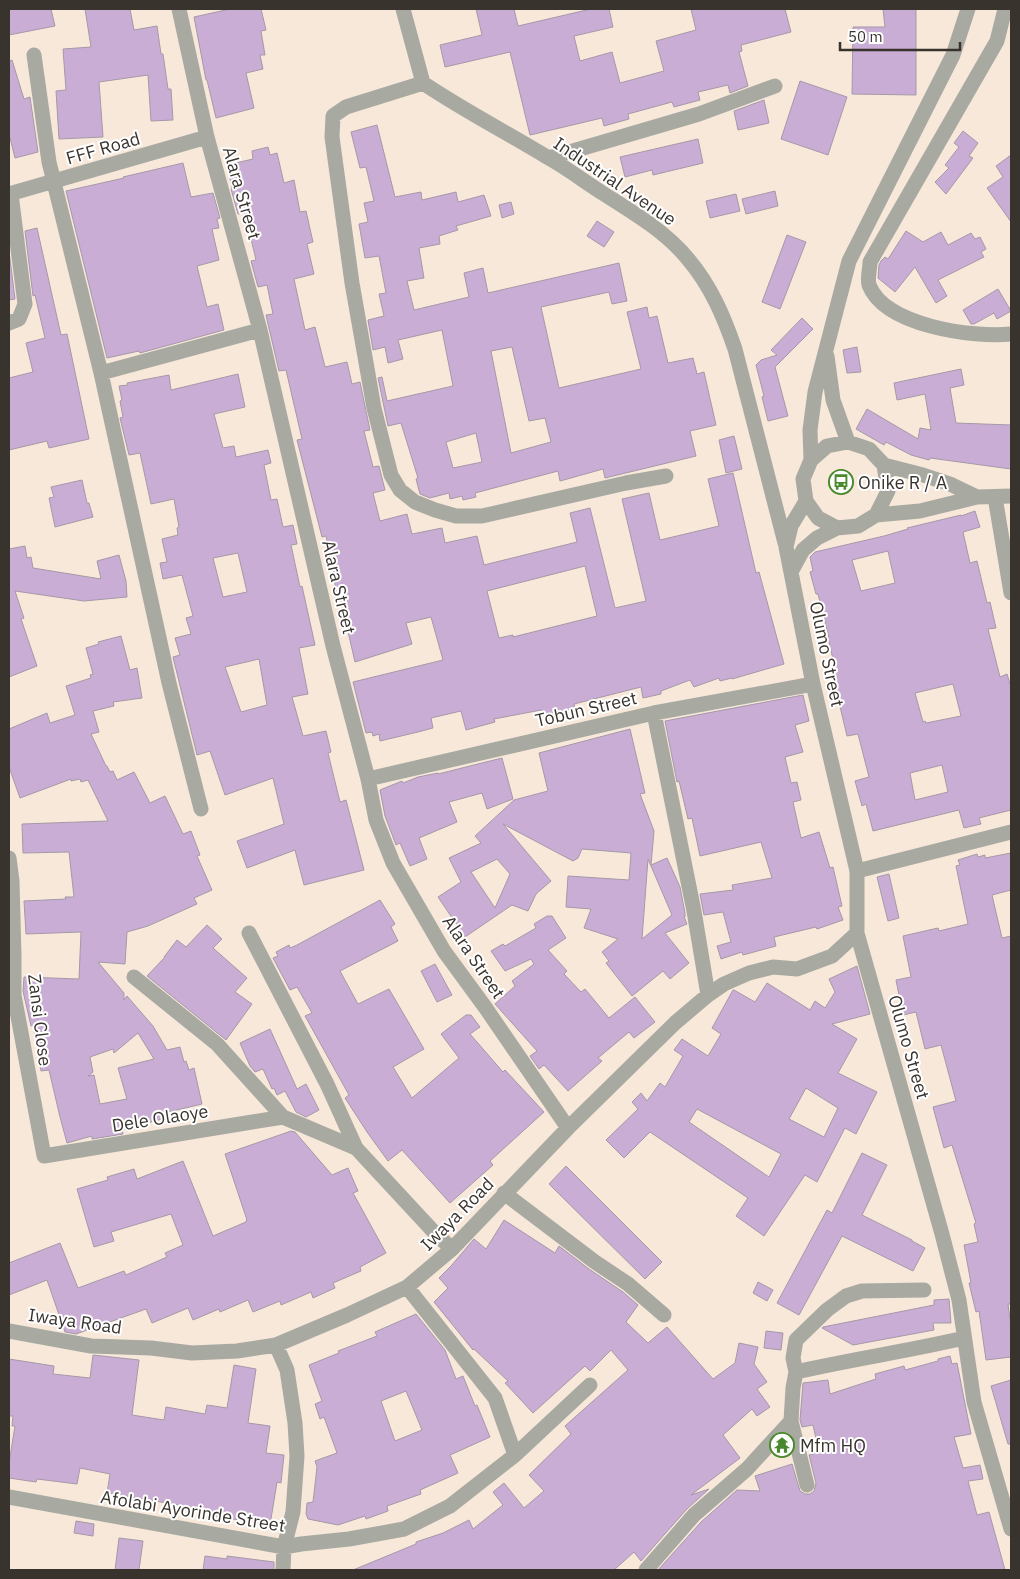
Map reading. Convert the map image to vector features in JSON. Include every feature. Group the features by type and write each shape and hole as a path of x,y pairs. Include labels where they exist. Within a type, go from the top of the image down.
{"street":[{"name":"Alara Street","path":"179,9 207,136 260,330 333,646 368,779 376,820 393,863 444,951 568,1128"},
{"path":"403,9 424,83 346,107 333,116 332,130 352,283 374,408 391,475 400,490 415,502 456,516 482,516 626,483 666,476"},
{"path":"837,528 818,518 806,500 803,479 811,460 810,430 815,392 826,347 849,261 953,54 968,9"},
{"path":"1006,9 997,41 870,262 868,284 879,302 894,312 936,329 993,336 1011,334"},
{"path":"34,55 49,162 101,372 169,683 201,809"},
{"name":"Industrial Avenue","path":"424,83 458,106 549,158 638,215 666,236 688,258 708,287 725,320 735,349 786,547 790,572"},
{"path":"549,158 699,114 775,86"},
{"name":"FFF Road","path":"10,194 207,136"},
{"path":"9,322 19,319 25,304 10,194"},
{"path":"101,372 260,330"},
{"path":"826,347 833,400 848,442"},
{"path":"811,460 827,446 848,442 869,449 884,465 950,484 977,497"},
{"path":"876,515 888,491 884,465"},
{"path":"790,572 803,550 818,538 837,528 858,526 876,515 920,511 977,497 1011,496"},
{"path":"994,497 1011,593"},
{"path":"786,547 791,526 806,500"},
{"name":"Olumo Street","path":"790,572 813,684 856,871 857,933 942,1234 959,1300 974,1402 1011,1529"},
{"name":"Tobun Street","path":"368,779 654,713 813,684"},
{"path":"654,713 694,911 708,995"},
{"path":"856,871 1011,832"},
{"name":"Zansi Close","path":"9,858 12,881 14,995 44,1156"},
{"path":"249,933 323,1076 356,1148 433,1232 452,1249"},
{"name":"Iwaya Road","path":"9,1331 91,1346 151,1348 192,1353 237,1350 276,1344 347,1315 407,1287 452,1249 568,1128 675,1023 708,995 724,984 749,973 773,967 797,969 832,956 857,933"},
{"path":"134,977 217,1044 283,1117 356,1148"},
{"name":"Dele Olaoye","path":"44,1156 283,1117"},
{"path":"504,1193 595,1262 628,1284 664,1315"},
{"path":"407,1287 495,1398 515,1455"},
{"path":"807,1485 791,1421 796,1372 793,1358 796,1340 827,1310 846,1296 862,1291 924,1290"},
{"path":"796,1372 964,1338"},
{"path":"276,1344 287,1370 296,1422 297,1456 293,1512 284,1547 283,1570"},
{"name":"Afolabi Ayorinde Street","path":"9,1497 284,1547 349,1539 404,1529 450,1506 515,1455 590,1385"},
{"path":"646,1570 694,1515 747,1469 791,1421"}],"building":[{"path":"9,9 51,9 55,26 9,35"},
{"path":"85,9 130,9 134,30 157,26 168,89 171,89 173,120 151,121 148,75 99,82 103,137 59,139 56,91 66,90 63,49 91,47"},
{"path":"230,9 261,9 266,30 261,31 265,55 260,55 263,69 246,73 254,108 216,118 206,80 194,17"},
{"path":"476,9 514,9 518,26 591,9 609,9 613,27 574,36 580,61 612,52 620,83 664,71 656,41 696,30 691,9 785,9 791,32 741,45 742,51 739,52 748,86 730,93 728,85 698,92 700,100 674,107 672,102 628,114 629,119 604,126 602,118 530,135 510,52 445,67 440,45 482,35"},
{"path":"883,9 916,9 916,95 852,94 853,27 885,27"},
{"path":"12,60 24,99 30,97 38,152 15,158 9,134 9,61"},
{"path":"800,81 847,97 828,155 781,139"},
{"path":"764,100 769,123 738,130 734,111"},
{"path":"377,125 395,197 421,192 422,200 456,192 458,202 484,195 491,216 456,226 458,230 439,236 440,244 419,248 424,278 407,281 414,310 469,297 464,273 483,268 488,293 619,263 627,301 612,304 609,292 541,307 559,388 641,369 627,312 647,307 649,318 657,316 668,363 693,358 697,374 704,372 716,425 690,431 696,456 605,478 603,469 560,481 558,471 475,493 476,497 463,500 462,496 450,499 449,493 430,498 420,494 416,479 418,478 401,423 388,426 378,378 382,377 387,401 453,386 442,330 398,340 403,359 388,363 385,347 373,350 368,320 384,316 379,294 386,293 379,256 365,258 359,224 368,222 364,203 374,201 366,167 360,168 351,132","holes":["512,347 529,421 545,418 551,442 511,453 491,351","476,433 482,462 453,468 446,442"]},
{"path":"963,131 978,143 969,156 973,158 946,194 935,182 949,168 945,165 959,147 954,143"},
{"path":"698,139 703,163 653,175 652,170 625,177 620,157"},
{"path":"268,147 270,155 277,153 284,183 294,180 300,212 306,211 313,242 307,244 314,274 294,279 305,330 315,327 325,367 347,362 352,384 360,382 370,430 364,431 373,467 379,466 385,490 373,493 380,521 407,514 412,534 442,528 445,543 477,536 484,565 577,542 570,513 590,508 615,608 646,601 622,499 649,493 660,540 719,526 708,479 733,473 756,573 759,572 784,664 732,679 720,681 719,678 694,687 690,680 661,691 661,694 643,698 641,687 574,704 575,708 543,716 541,710 494,719 495,722 466,730 461,711 431,718 433,728 380,741 379,734 373,736 372,732 366,733 353,682 443,660 431,617 406,623 412,644 355,662 343,610 333,578 335,577 326,536 322,537 297,440 302,439 286,370 279,371 268,324 266,315 273,314 267,285 258,287 251,261 256,260 245,213 238,214 231,189 227,165 253,159 252,151","holes":["585,566 597,616 513,637 513,635 499,638 487,591"]},
{"path":"1011,155 1011,222 987,188 1003,177 996,166"},
{"path":"183,163 191,197 213,193 220,218 217,219 219,228 212,229 219,260 197,266 207,307 218,304 224,330 140,353 139,351 107,358 66,191"},
{"path":"775,191 778,206 746,214 742,199"},
{"path":"736,194 740,211 710,218 706,201"},
{"path":"511,202 514,214 502,218 499,205"},
{"path":"597,221 614,232 604,247 587,236"},
{"path":"37,228 61,335 67,334 89,439 49,448 47,441 9,450 9,378 33,372 26,343 45,338 35,295 33,296 25,231"},
{"path":"906,231 923,242 941,232 948,245 971,233 975,239 980,237 986,249 981,252 984,257 938,280 947,296 936,303 915,267 895,292 878,278 879,265 885,257 888,259"},
{"path":"787,235 806,242 780,309 762,302"},
{"path":"9,251 15,299 9,300"},
{"path":"998,289 1011,311 997,319 994,313 971,324 963,310"},
{"path":"802,318 813,329 775,367 788,416 768,421 756,365 761,360 777,355 771,350"},
{"path":"857,347 861,372 847,373 843,350"},
{"path":"961,369 964,385 950,388 956,423 1011,425 1011,469 930,458 929,460 911,455 886,442 884,445 856,429 867,409 918,439 920,428 931,430 925,394 897,400 894,383"},
{"path":"238,374 245,407 214,414 223,448 234,446 236,457 268,450 271,463 264,465 271,500 277,499 283,527 293,525 297,544 291,545 315,645 299,648 308,694 292,697 303,736 326,731 331,752 328,753 340,802 346,800 364,870 304,885 295,850 247,868 237,841 284,824 273,778 225,795 210,751 197,755 173,657 180,655 175,638 191,634 186,618 193,616 182,575 163,579 160,563 167,562 162,539 178,535 177,528 179,527 174,499 151,504 140,453 129,455 120,418 123,417 119,386 169,375 171,390","holes":["238,553 247,592 223,597 213,558","259,659 267,705 241,712 225,667"]},
{"path":"734,436 742,469 726,473 719,440"},
{"path":"82,480 87,503 89,503 93,517 55,527 49,498 54,497 51,487"},
{"path":"975,511 980,527 963,532 970,563 977,561 987,603 990,602 996,628 988,629 1000,677 1007,674 1011,687 1011,810 979,818 981,824 964,828 959,810 873,831 866,804 862,806 855,781 869,777 858,734 847,736 832,673 836,672 829,638 818,594 816,594 810,572 813,571 810,557 815,552","holes":["888,551 895,583 861,591 852,560","953,684 961,716 923,722 915,693","942,765 948,792 915,800 910,773"]},
{"path":"25,546 27,558 31,557 33,568 101,579 97,561 119,555 126,581 127,597 84,601 15,591 24,618 21,619 37,666 9,677 9,549"},
{"path":"121,636 130,670 137,668 142,698 113,702 114,706 93,711 99,732 91,734 106,766 110,772 113,771 117,780 134,772 150,803 165,796 183,834 191,831 200,855 197,856 212,890 194,898 197,904 148,926 127,932 125,964 98,962 124,993 124,1000 127,996 153,1026 167,1050 180,1047 184,1062 186,1061 189,1070 194,1068 202,1104 160,1114 162,1119 122,1130 123,1134 92,1139 92,1136 67,1143 49,1070 41,1071 33,1025 31,1026 23,991 24,977 79,979 81,932 26,934 24,901 74,897 69,852 23,853 22,824 108,821 88,780 81,782 80,779 71,781 71,779 20,798 9,767 9,729 47,713 50,723 75,715 66,686 91,678 90,675 93,674 86,648 99,644 98,642","holes":["138,1033 154,1059 118,1068 127,1099 100,1104 94,1075 88,1076 93,1072 90,1057 113,1049 114,1053"]},
{"path":"803,695 809,721 795,725 803,752 785,757 791,783 797,782 801,800 793,802 801,838 819,832 830,868 833,867 842,906 838,907 843,920 817,929 816,927 774,937 776,946 743,955 742,952 721,959 717,946 731,942 723,912 704,915 700,894 733,890 732,885 772,878 761,842 700,856 692,818 688,819 679,781 677,782 665,721"},
{"path":"630,729 645,793 640,794 654,831 651,865 667,858 680,887 685,913 684,917 687,924 665,933 689,963 670,979 663,971 632,996 606,963 609,961 602,952 618,939 584,928 591,909 566,907 568,876 629,880 631,853 582,849 578,858 573,861 503,824 551,881 536,894 528,911 512,905 465,937 438,897 461,882 449,858 481,843 475,836 514,800 548,791 539,753","holes":["497,859 510,874 495,908 471,872","648,859 672,915 642,939"]},
{"path":"502,758 513,799 487,809 482,793 449,802 457,822 419,838 427,859 410,866 400,843 396,845 385,816 380,790 402,781 403,783 418,777"},
{"path":"1011,853 1011,890 992,895 1002,938 1011,936 1011,1304 1008,1304 1011,1326 1011,1357 986,1360 979,1311 976,1312 969,1283 971,1283 964,1245 978,1242 974,1224 976,1223 952,1145 944,1148 933,1107 956,1101 941,1045 925,1049 916,1012 903,1015 896,980 911,977 903,936 938,928 939,931 968,924 956,866 960,865 958,860 977,854 978,857 985,855 985,858"},
{"path":"889,874 899,918 888,921 877,877"},
{"path":"380,900 395,924 391,927 398,941 340,971 358,1004 389,989 424,1049 393,1067 412,1098 459,1058 441,1034 466,1015 471,1015 480,1027 470,1034 503,1072 505,1070 544,1112 490,1161 493,1165 450,1203 402,1150 388,1161 367,1132 345,1098 349,1095 305,1016 312,1013 297,987 290,990 273,958 278,956 276,952 289,945 290,948 297,945"},
{"path":"547,916 552,916 566,938 548,950 567,971 564,974 581,992 585,989 609,1018 635,997 655,1022 634,1038 629,1032 598,1058 602,1061 568,1091 544,1065 539,1069 530,1056 537,1051 495,1004 515,986 512,981 534,964 531,959 505,971 491,951 503,944 505,946 536,928 534,924"},
{"path":"207,925 222,939 213,948 247,978 235,992 252,1004 226,1040 147,976 165,957 177,940 186,947"},
{"path":"435,964 452,995 437,1002 421,971"},
{"path":"857,966 870,1014 832,1024 857,1039 838,1073 877,1092 856,1134 845,1128 817,1182 805,1175 764,1236 736,1216 748,1198 650,1132 624,1158 606,1140 638,1109 632,1102 641,1093 647,1101 660,1083 665,1087 683,1056 674,1050 682,1039 708,1056 721,1034 712,1028 733,990 755,1002 767,983 810,1010 815,1001 825,1008 835,992 829,979","holes":["806,1088 838,1108 824,1137 789,1119","697,1109 781,1154 769,1177 689,1122"]},
{"path":"270,1029 297,1089 306,1084 319,1110 306,1117 296,1112 285,1091 277,1095 274,1088 272,1089 263,1069 255,1072 250,1066 240,1043"},
{"path":"291,1131 295,1132 332,1175 348,1168 358,1191 353,1193 386,1253 360,1267 361,1271 333,1283 335,1288 313,1298 311,1292 281,1305 280,1301 253,1312 248,1300 220,1312 219,1309 193,1320 188,1308 152,1323 146,1309 76,1334 65,1332 47,1280 9,1295 9,1263 60,1243 78,1288 124,1271 126,1275 167,1257 165,1253 183,1245 171,1214 111,1232 114,1241 94,1247 77,1189 108,1180 107,1177 134,1169 137,1179 183,1161 213,1236 247,1220 225,1154"},
{"path":"862,1153 887,1165 862,1215 925,1248 913,1271 842,1236 799,1315 777,1303 827,1210 832,1213"},
{"path":"566,1166 662,1262 645,1279 549,1184"},
{"path":"504,1220 555,1253 559,1246 623,1292 638,1305 626,1322 648,1343 667,1327 713,1379 735,1363 739,1343 758,1347 754,1364 767,1382 757,1389 770,1407 757,1416 752,1409 723,1435 740,1458 691,1495 709,1489 687,1509 641,1561 634,1552 614,1570 353,1570 416,1544 416,1542 443,1533 469,1520 473,1529 503,1505 493,1492 504,1483 524,1508 544,1491 529,1475 571,1434 565,1426 628,1370 611,1350 590,1371 585,1366 533,1413 505,1383 508,1381 473,1350 434,1302 448,1288 439,1278 474,1239 486,1249"},
{"path":"758,1282 773,1290 767,1301 753,1293"},
{"path":"949,1299 951,1323 933,1323 934,1330 853,1345 822,1328 934,1305 934,1300"},
{"path":"416,1314 445,1350 456,1379 463,1376 490,1437 450,1455 458,1473 420,1490 421,1494 387,1506 388,1511 366,1519 365,1516 338,1525 308,1519 306,1514 307,1503 313,1502 317,1467 315,1461 337,1453 324,1417 320,1419 315,1404 322,1401 309,1365 339,1353 338,1351 377,1336 375,1332","holes":["406,1391 422,1430 395,1441 381,1401"]},
{"path":"766,1331 783,1333 781,1350 764,1348"},
{"path":"93,1355 139,1360 132,1415 164,1420 166,1407 205,1414 207,1405 227,1408 234,1365 256,1369 248,1423 270,1426 266,1453 284,1455 281,1483 277,1482 270,1525 208,1515 209,1510 107,1493 110,1474 80,1468 77,1484 37,1479 36,1482 9,1478 9,1463 15,1426 12,1426 13,1416 9,1416 9,1359 54,1366 53,1374 90,1378"},
{"path":"950,1356 952,1364 957,1363 971,1434 954,1437 963,1468 980,1465 983,1479 968,1481 977,1515 989,1512 1005,1570 658,1570 701,1522 737,1490 760,1491 755,1476 792,1464 800,1491 810,1494 814,1491 816,1483 809,1455 819,1452 813,1425 802,1427 800,1420 803,1383 828,1380 830,1394 876,1379 875,1374 904,1366 905,1370"},
{"path":"1011,1380 1011,1444 1008,1444 991,1386"},
{"path":"76,1521 94,1524 93,1536 74,1533"},
{"path":"119,1538 143,1541 139,1570 115,1570"},
{"path":"205,1556 227,1559 227,1556 274,1562 274,1570 203,1570"}],"place":[{"name":"Onike R / A","path":"841,482"},
{"name":"Mfm HQ","path":"782,1445"}]}
